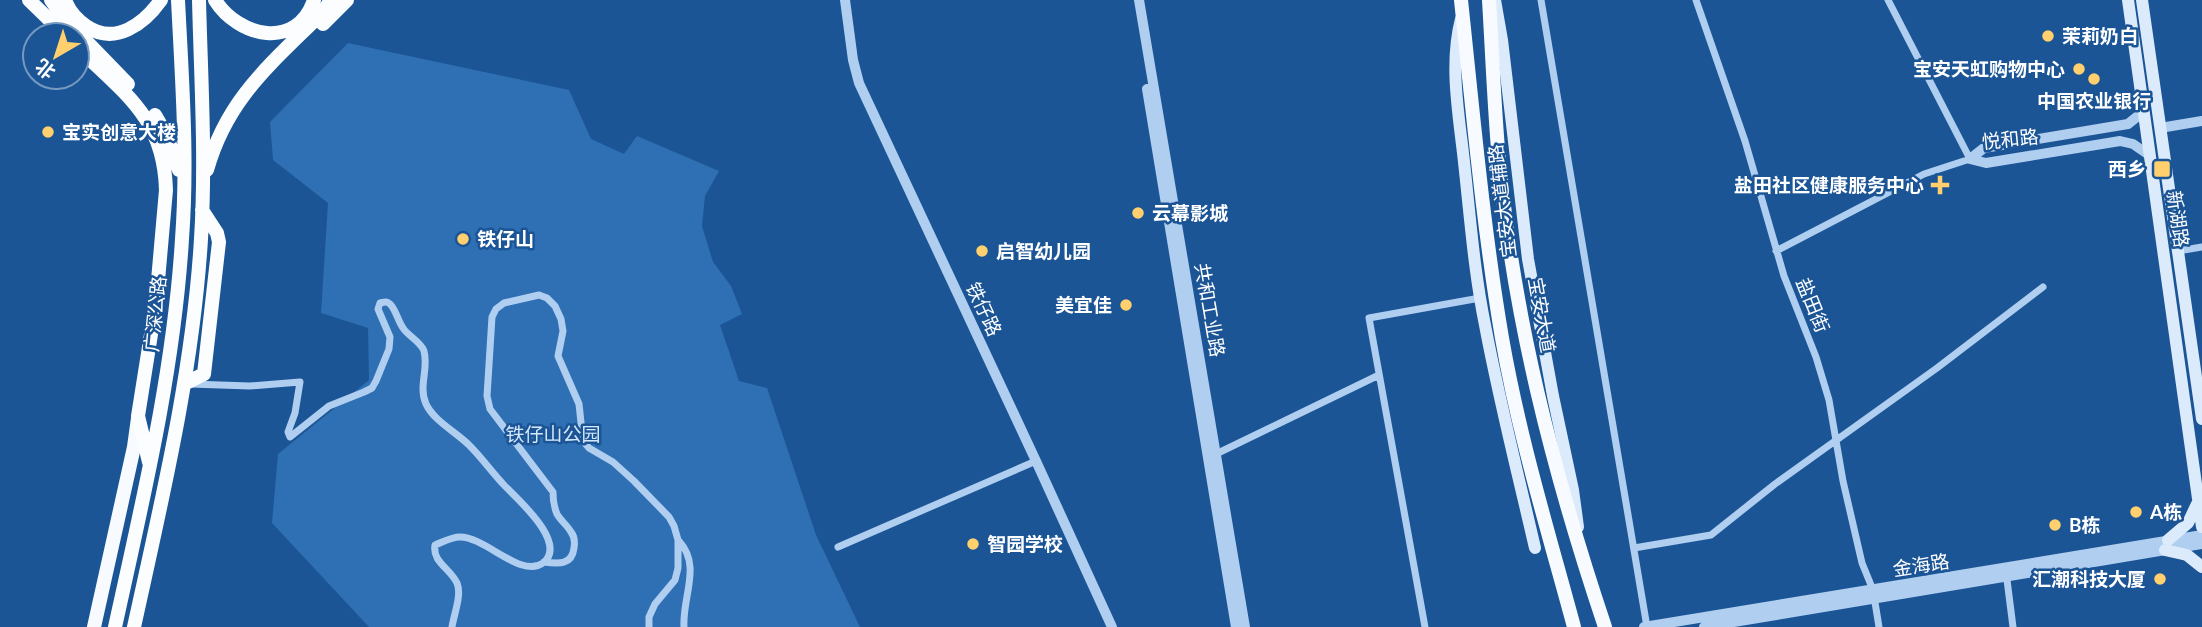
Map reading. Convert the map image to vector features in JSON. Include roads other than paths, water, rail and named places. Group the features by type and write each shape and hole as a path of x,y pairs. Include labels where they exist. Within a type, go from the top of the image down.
{"highway":[{"path":"29,0 51,21"},
{"path":"51,0 63,17 153,110 174,151 184,204"},
{"path":"65,0 79,21 104,33 128,30 148,18 161,0"},
{"name":"广深公路","path":"115,625 150,468 172,342 184,204 184,120 178,0"},
{"path":"134,627 186,383 204,374 219,242 217,233 202,210 199,0"},
{"path":"215,0 235,22 256,32 268,33 280,32 300,23 314,0"},
{"path":"203,188 207,168 222,129 240,99 322,13 331,0"},
{"path":"222,129 346,0"},
{"path":"91,61 144,113 163,159 166,181 156,303 138,416 150,468"}],"main road":[{"path":"1461,0 1488,248 1503,340 1529,467 1574,627"},
{"name":"宝安大道","path":"1492,0 1498,150 1510,247 1525,335 1546,435 1605,627"},
{"name":"新湖路","path":"2128,0 2202,527"},
{"name":"新湖路","path":"2142,0 2202,419"},
{"name":"宝安大道辅路","path":"1462,15 1457,35 1456,87 1475,266 1502,405 1535,548"},
{"path":"94,627 134,447 138,416"},
{"path":"2198,500 2188,523 2167,545 2187,555 2202,567"}],"street":[{"name":"铁仔路","path":"845,0 859,83 1112,627"},
{"name":"共和工业路","path":"1132,0 1236,627"},
{"name":"共和工业路","path":"1139,0 1245,627"},
{"path":"1541,0 1646,627"},
{"name":"盐田街","path":"1696,0 1745,141 1776,251 1816,357 1829,400 1843,481 1862,564 1874,595 1878,627"},
{"path":"1776,251 1924,174 1970,159 1888,0"},
{"name":"悦和路","path":"1970,159 1984,148 2128,124 2143,111"},
{"path":"2160,128 2202,121"},
{"name":"悦和路","path":"1970,159 1986,163 2120,141 2133,144 2149,155"},
{"path":"2178,251 2202,247"},
{"path":"1634,548 1711,535 1774,484 1937,368 2043,287"},
{"path":"544,562 557,564 566,562 573,556 575,542 572,532 558,516 553,492 489,409 486,380 492,317 496,309 504,303 539,295 555,306 561,319 563,331 558,356 579,404 583,440 589,448 613,462 669,517 678,540 689,555 691,568 684,627"},
{"path":"1425,627 1369,318 1480,298"},
{"path":"186,383 250,386 300,382 295,412 288,432 290,437 294,436 329,406 372,388 389,349 390,337 377,309 380,303 391,305 402,327 424,350 422,387 426,404 527,506 550,543 548,556 544,562 534,567 520,566 485,545 463,537 435,545 436,559 457,583 459,593 452,627"},
{"path":"1216,454 1379,375"},
{"path":"838,547 1036,461"},
{"name":"金海路","path":"1704,627 2167,545 2202,535"},
{"path":"649,627 649,617 656,604 675,580 678,540"},
{"name":"金海路","path":"2167,545 2202,544"},
{"path":"2006,573 2012,627"},
{"name":"金海路","path":"1646,627 1754,619"}],"place":[{"name":"茉莉奶白","path":"2048,36"},
{"name":"宝安天虹购物中心","path":"2079,69"},
{"name":"中国农业银行","path":"2094,79"},
{"name":"宝实创意大楼","path":"48,132"},
{"name":"西乡","path":"2162,169"},
{"name":"盐田社区健康服务中心","path":"1940,185"},
{"name":"云幕影城","path":"1138,213"},
{"name":"铁仔山","path":"463,239"},
{"name":"启智幼儿园","path":"982,251"},
{"name":"美宜佳","path":"1126,305"},
{"name":"A栋","path":"2136,512"},
{"name":"B栋","path":"2055,525"},
{"name":"智园学校","path":"973,544"},
{"name":"汇潮科技大厦","path":"2160,579"}],"park label":[{"name":"铁仔山公园","path":"553,434"}]}
